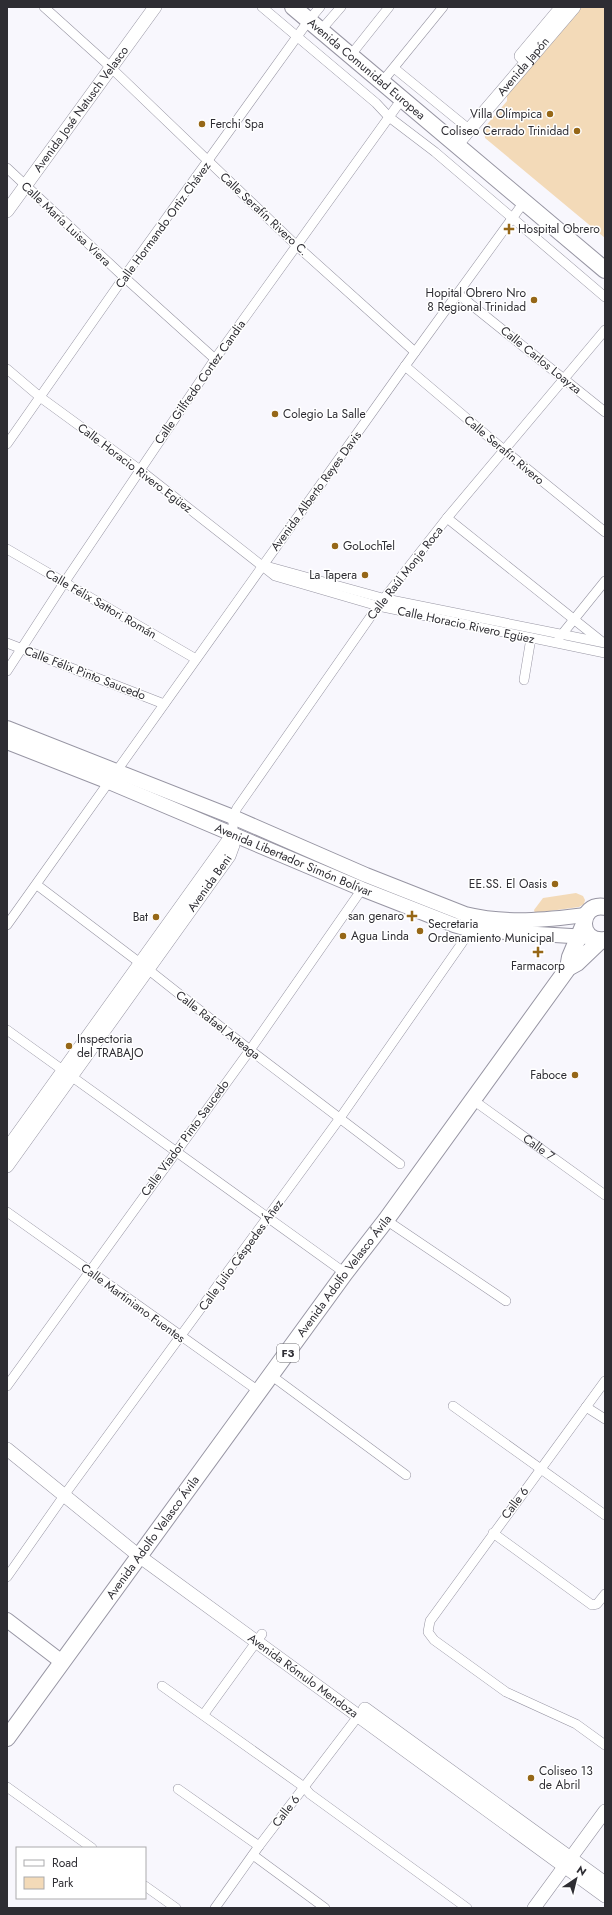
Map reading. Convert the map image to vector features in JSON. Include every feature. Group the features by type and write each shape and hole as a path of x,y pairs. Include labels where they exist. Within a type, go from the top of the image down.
{"highway":[{"name":"Avenida Comunidad Europea","path":"292,7 605,270"},
{"path":"591,932 595,908 605,907"},
{"name":"Avenida Adolfo Velasco Ávila","path":"568,968 570,957 591,932"},
{"name":"Avenida Adolfo Velasco Ávila","path":"7,1738 272,1376 345,1273 386,1220 568,968 577,963 591,932"}],"main road":[{"name":"Avenida Libertador Simón Bolívar","path":"7,728 233,818 366,875 466,914 481,918 520,921 569,918 591,932"},
{"name":"Avenida Libertador Simón Bolívar","path":"7,742 109,782 362,889 454,925 471,930 591,932"},
{"path":"7,1620 62,1662"}],"street":[{"name":"Calle Serafín Rivero C.","path":"44,7 108,65 297,246 415,352"},
{"name":"Avenida José Natusch Velasco","path":"108,65 145,7"},
{"name":"Avenida José Natusch Velasco","path":"7,211 22,182 108,65 156,7"},
{"path":"262,7 376,103 389,117 435,152 512,220 605,297"},
{"name":"Calle Hormando Ortiz Chávez","path":"7,444 124,277 298,37 315,25 320,7"},
{"path":"315,25 341,7"},
{"path":"350,56 389,7"},
{"path":"382,82 443,7"},
{"name":"Avenida Japón","path":"467,128 562,7"},
{"name":"Avenida Japón","path":"454,142 574,7"},
{"path":"394,68 467,128"},
{"name":"Calle Gilfredo Cortez Candia","path":"7,671 64,583 215,359 402,99"},
{"name":"Calle María Luisa Viera","path":"7,168 215,359"},
{"name":"Avenida José Natusch Velasco","path":"7,196 22,182"},
{"name":"Avenida Alberto Reyes Davis","path":"7,925 37,885 415,352 524,202"},
{"name":"Calle Carlos Loayza","path":"458,294 605,412"},
{"name":"Calle Raúl Monje Roca","path":"233,834 233,818 237,808 378,606 386,599 447,518 605,330"},
{"name":"Calle Serafín Rivero","path":"405,366 504,450 605,532"},
{"name":"Calle Horacio Rivero Egüez","path":"7,369 40,397 140,470 275,576 378,606 602,652"},
{"path":"447,518 573,620 604,642 602,652"},
{"name":"Calle Félix Sattori Román","path":"7,549 196,659"},
{"name":"Calle Horacio Rivero Egüez","path":"263,566 386,599 562,635 604,642"},
{"path":"554,643 605,581"},
{"path":"524,680 531,638"},
{"name":"Calle Félix Pinto Saucedo","path":"7,643 164,704"},
{"name":"Avenida Beni","path":"7,1166 68,1074 144,966 229,856 233,845 233,834"},
{"name":"Calle Rafael Arteaga","path":"37,885 400,1164"},
{"name":"Calle Viador Pinto Saucedo","path":"7,1386 250,1050 362,889"},
{"name":"Calle Julio Céspedes Áñez","path":"7,1577 66,1493 340,1118 471,930"},
{"path":"7,1030 345,1273"},
{"name":"Avenida Beni","path":"7,1149 68,1074"},
{"name":"Calle 7","path":"473,1100 605,1195"},
{"name":"Calle Martiniano Fuentes","path":"7,1212 260,1392"},
{"path":"386,1220 506,1301"},
{"path":"272,1376 406,1476"},
{"name":"Calle 6","path":"605,1381 493,1533 430,1621 428,1627 428,1632 434,1640 506,1692 576,1724 605,1745"},
{"path":"453,1406 605,1515"},
{"path":"586,1407 605,1419"},
{"name":"Avenida Rómulo Mendoza","path":"7,1441 66,1493"},
{"name":"Avenida Rómulo Mendoza","path":"7,1449 142,1553 568,1863 605,1896"},
{"path":"493,1533 592,1605 597,1604 605,1594"},
{"path":"204,1714 260,1638"},
{"name":"Avenida Rómulo Mendoza","path":"260,1638 359,1715 568,1863 605,1883"},
{"path":"162,1686 204,1714 304,1786 310,1794 467,1908"},
{"name":"Calle 6","path":"215,1908 259,1846 359,1715"},
{"path":"7,1787 91,1847"},
{"path":"178,1789 259,1846"},
{"path":"534,1908 605,1811"},
{"path":"253,1855 325,1908"},
{"path":"146,1887 176,1908"}],"green space":[{"name":"Villa Olímpica","path":"581,7 605,7 605,238 485,138 484,128 507,101 507,94"},
{"path":"576,893 583,896 585,900 584,904 579,907 535,913 534,910 543,898"}],"place":[{"name":"Villa Olímpica","path":"550,114"},
{"name":"Ferchi Spa","path":"202,124"},
{"name":"Coliseo Cerrado Trinidad","path":"577,131"},
{"name":"Hospital Obrero","path":"509,229"},
{"name":"Hopital Obrero Nro 8 Regional Trinidad","path":"534,300"},
{"name":"Colegio La Salle","path":"275,414"},
{"name":"GoLochTel","path":"335,546"},
{"name":"La Tapera","path":"365,575"},
{"name":"EE.SS. El Oasis","path":"555,884"},
{"name":"san genaro","path":"412,916"},
{"name":"Bat","path":"156,917"},
{"name":"Secretaria Ordenamiento Municipal","path":"420,931"},
{"name":"Agua Linda","path":"343,936"},
{"name":"Farmacorp","path":"538,952"},
{"name":"Inspectoria del TRABAJO","path":"69,1046"},
{"name":"Faboce","path":"575,1075"},
{"name":"Coliseo 13 de Abril","path":"531,1778"}]}
